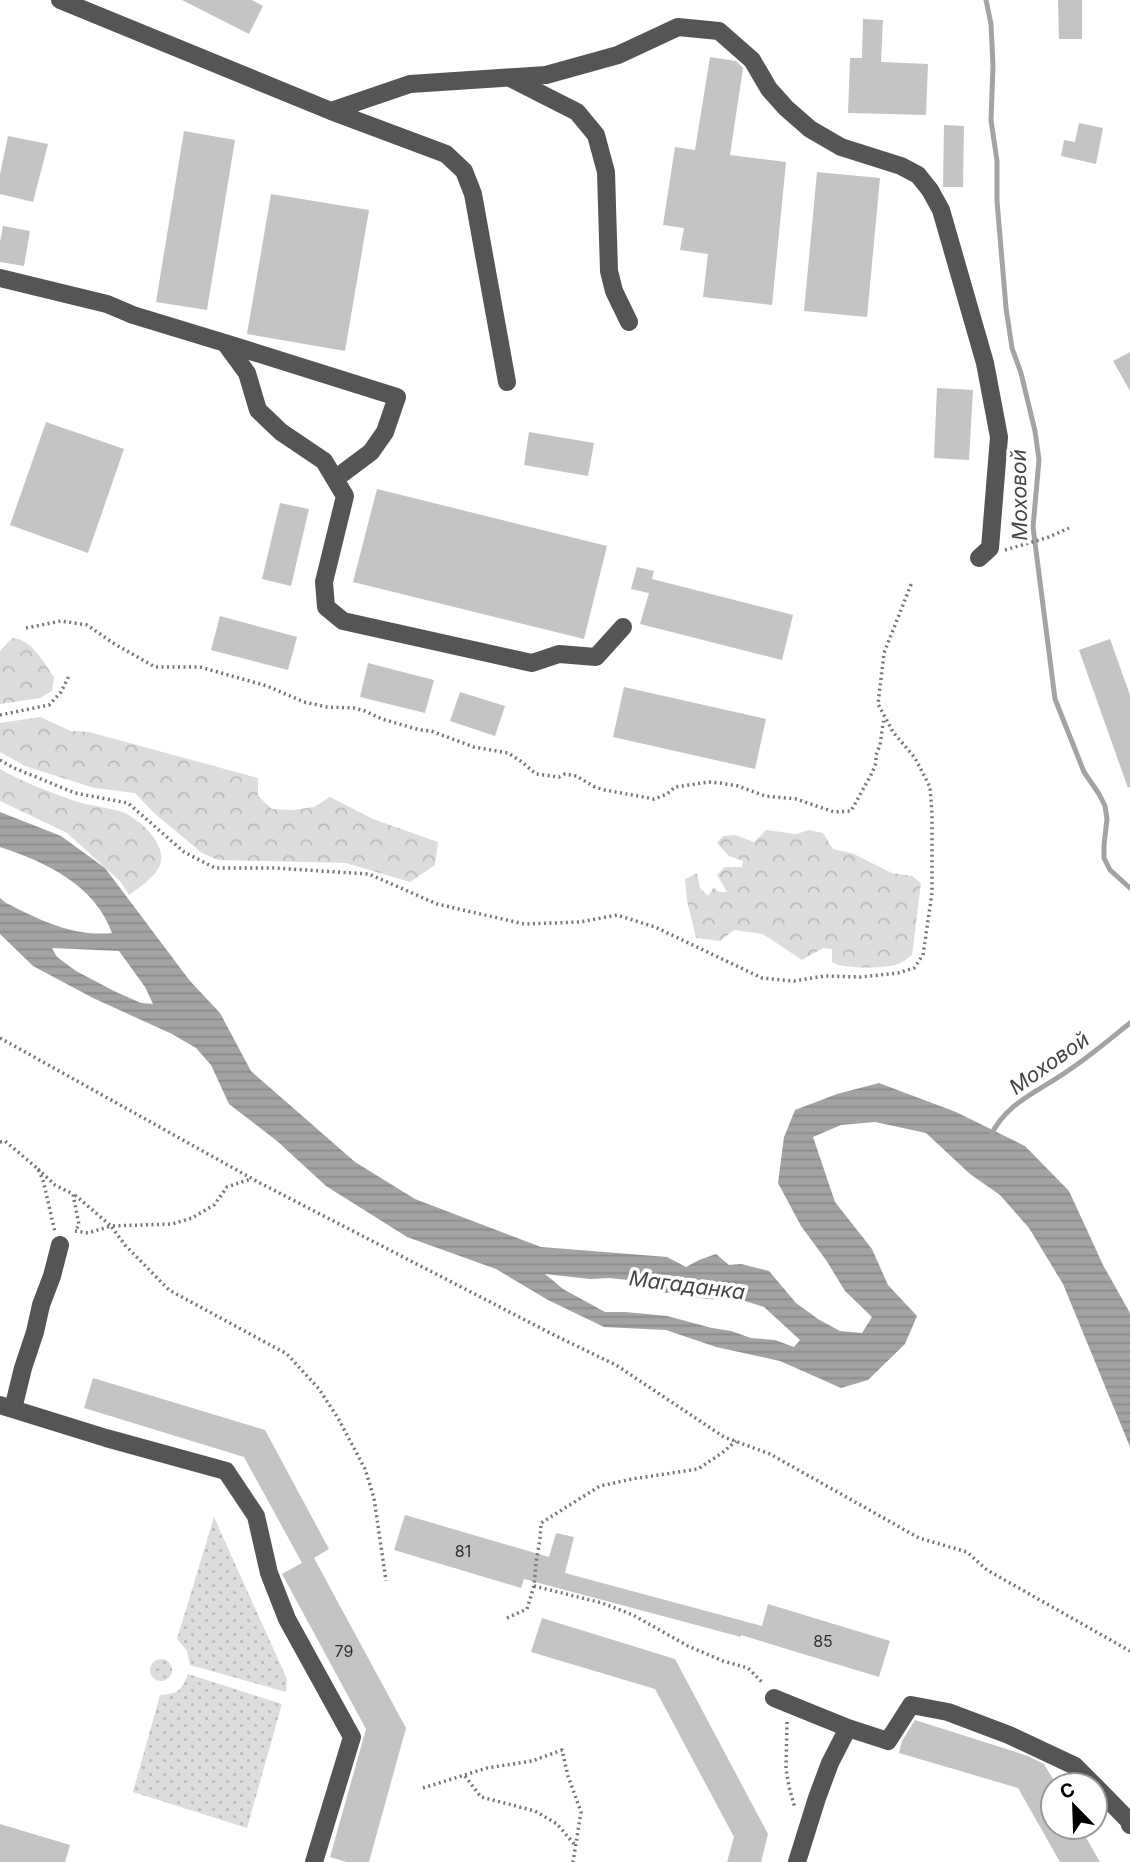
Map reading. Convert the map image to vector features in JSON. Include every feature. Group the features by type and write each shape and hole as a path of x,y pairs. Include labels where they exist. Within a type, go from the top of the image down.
{"lane":[{"path":"60,0 331,111 446,154 464,171 473,194 507,382"},
{"path":"331,111 410,84 546,75 618,55 678,27 719,31 752,60 769,89 810,129 841,147 901,166 918,175 941,210 985,363 999,437 990,548 979,558"},
{"path":"510,78 577,112 596,135 606,172 609,271 614,291 629,322"},
{"path":"0,278 107,304 133,315 397,397 385,432 371,452 335,479"},
{"path":"225,343 247,373 258,410 281,432 324,461 345,496 324,582 327,607 343,621 532,663 559,654 596,657 623,627"},
{"path":"62,1242 35,1332 7,1407 226,1471 256,1516 269,1573 287,1619 352,1737 314,1862"},
{"path":"774,1698 888,1741 911,1705 948,1712 1009,1735 1075,1766 1080,1771"},
{"path":"797,1862 830,1763 848,1728"},
{"path":"1109,1801 1130,1825"}],"path":[{"path":"979,558 1034,542 1069,528"},
{"path":"0,760 75,793 128,803 184,852 215,868 274,868 369,874 436,904 524,924 580,922 617,915 655,927 762,978 794,981 824,976 861,977 898,973 914,968 923,956 932,893 930,786 915,758 893,732 878,704 884,653 912,582"},
{"path":"26,628 61,621 87,625 155,667 200,667 219,671 267,686 304,702 327,707 354,708 420,730 431,730 474,747 500,751 522,762 536,774 576,776 595,787 654,799 667,794 675,787 709,782 738,786 765,796 796,799 834,812 851,811 876,763 884,715"},
{"path":"0,715 49,705 61,692 69,677"},
{"path":"0,1038 252,1178 617,1365 724,1437 770,1454 919,1538 967,1552 987,1570 1130,1651"},
{"path":"0,1142 5,1141 55,1185 73,1194 111,1226 131,1252 169,1290 287,1354 319,1389 365,1469 374,1498 386,1581"},
{"path":"38,1169 62,1242 79,1225 73,1194"},
{"path":"75,1231 88,1233 111,1226 172,1224 192,1218 214,1205 227,1187 252,1178"},
{"path":"507,1618 527,1609 534,1586 541,1523 600,1486 698,1469 736,1441"},
{"path":"534,1586 602,1603 633,1615 688,1646 748,1668 787,1712 786,1768 789,1787 795,1809 807,1831"},
{"path":"423,1788 487,1768 533,1761 562,1750 581,1812 573,1862"},
{"path":"464,1775 481,1797 535,1811 556,1824 575,1845"}],"green space":[{"path":"12,638 25,642 41,658 54,677 52,691 40,698 0,704 0,651"},
{"path":"40,717 71,731 89,732 258,778 258,796 272,809 314,807 330,797 373,819 438,842 435,865 410,882 346,863 218,860 202,853 154,813 135,793 94,788 25,766 0,752 0,723"},
{"path":"0,769 65,798 129,815 144,826 156,841 161,857 158,869 147,882 129,895 121,882 67,833 0,801"},
{"path":"766,830 796,834 809,830 823,833 833,849 854,854 892,873 912,876 921,883 912,955 892,966 854,967 832,962 832,949 823,948 802,960 763,934 734,930 720,941 696,938 685,879 697,873 700,888 708,896 714,887 719,892 727,892 717,875 725,867 742,867 743,861 729,856 717,843 723,836 735,835 754,842"},
{"path":"214,1517 287,1679 286,1692 190,1665 187,1651 177,1639"},
{"path":"157,1659 165,1659 172,1666 172,1674 165,1681 157,1681 150,1674 150,1666"},
{"path":"188,1674 282,1704 247,1828 133,1792 160,1695 178,1690"}],"water":[{"name":"Магаданка","path":"0,812 61,836 105,868 190,981 220,1013 251,1071 355,1162 415,1199 541,1247 667,1257 686,1267 716,1254 729,1265 741,1264 769,1271 796,1303 818,1319 840,1331 862,1333 872,1317 845,1291 801,1226 778,1183 784,1137 795,1110 837,1094 879,1083 956,1112 1025,1146 1069,1191 1103,1265 1130,1313 1130,1447 1063,1284 1029,1228 1000,1195 970,1174 926,1133 875,1122 841,1125 813,1137 835,1202 872,1249 888,1285 917,1316 905,1344 868,1380 841,1388 780,1361 716,1347 666,1330 604,1327 548,1300 496,1269 407,1237 326,1186 277,1141 229,1104 211,1065 196,1048 33,966 0,934 0,898 57,926 98,934 112,933 94,901 67,878 35,860 0,847","holes":["52,948 119,951 145,987 153,1004 141,1003 76,971 57,957","545,1274 638,1281 662,1292 707,1299 742,1300 764,1307 800,1340 794,1347 775,1340 751,1338 667,1316 605,1312 563,1289"]}],"building":[{"path":"182,0 252,0 263,6 249,34"},
{"path":"1058,0 1082,0 1082,39 1059,39"},
{"path":"863,19 883,20 881,62 928,64 926,115 848,113 850,58 862,58"},
{"path":"710,57 736,61 743,68 730,155 786,162 772,305 703,297 708,254 680,250 684,228 663,225 675,147 695,150"},
{"path":"1079,123 1103,128 1096,164 1061,156 1064,140 1075,142"},
{"path":"944,125 964,126 963,187 943,187"},
{"path":"184,131 235,140 207,310 156,302"},
{"path":"8,136 48,144 33,202 0,194 0,174"},
{"path":"817,172 880,178 867,317 804,311"},
{"path":"271,194 369,210 345,351 247,334"},
{"path":"3,226 30,231 24,266 0,262"},
{"path":"1130,352 1130,391 1113,361"},
{"path":"937,388 973,390 969,460 934,458"},
{"path":"46,422 124,449 88,553 10,525"},
{"path":"529,432 594,443 588,476 524,465"},
{"path":"377,489 607,546 584,639 353,582"},
{"path":"280,503 309,509 291,586 262,579"},
{"path":"637,567 654,571 652,579 793,615 782,660 640,624 649,593 631,589"},
{"path":"220,616 297,637 288,670 211,650"},
{"path":"1110,639 1130,695 1128,788 1079,650"},
{"path":"368,663 434,680 425,713 360,697"},
{"path":"624,687 766,719 755,769 613,737"},
{"path":"460,692 505,706 495,736 450,721"},
{"path":"93,1378 265,1430 329,1549 314,1558 406,1728 369,1862 346,1862 330,1857 366,1729 282,1574 302,1563 244,1457 84,1408"},
{"path":"405,1515 549,1557 556,1533 574,1537 565,1573 762,1626 768,1604 890,1641 879,1677 741,1635 524,1579 521,1588 394,1550"},
{"path":"542,1618 675,1659 768,1834 761,1862 727,1862 734,1837 655,1689 531,1652"},
{"path":"915,1720 1028,1756 1044,1764 1048,1771 1039,1771 1039,1825 1018,1788 899,1753 902,1741"},
{"path":"0,1824 70,1845 65,1862 0,1862"},
{"path":"1048,1841 1088,1841 1100,1862 1060,1862"}],"waterway":[{"name":"Моховой","path":"986,0 991,24 991,120 997,161 997,201 1006,308 1012,348 1035,431 1039,460 1033,527 1055,699 1084,772 1105,806 1107,819 1104,858 1110,870 1130,888"},
{"name":"Моховой","path":"990,1137 1014,1106 1077,1065 1130,1023"}]}
